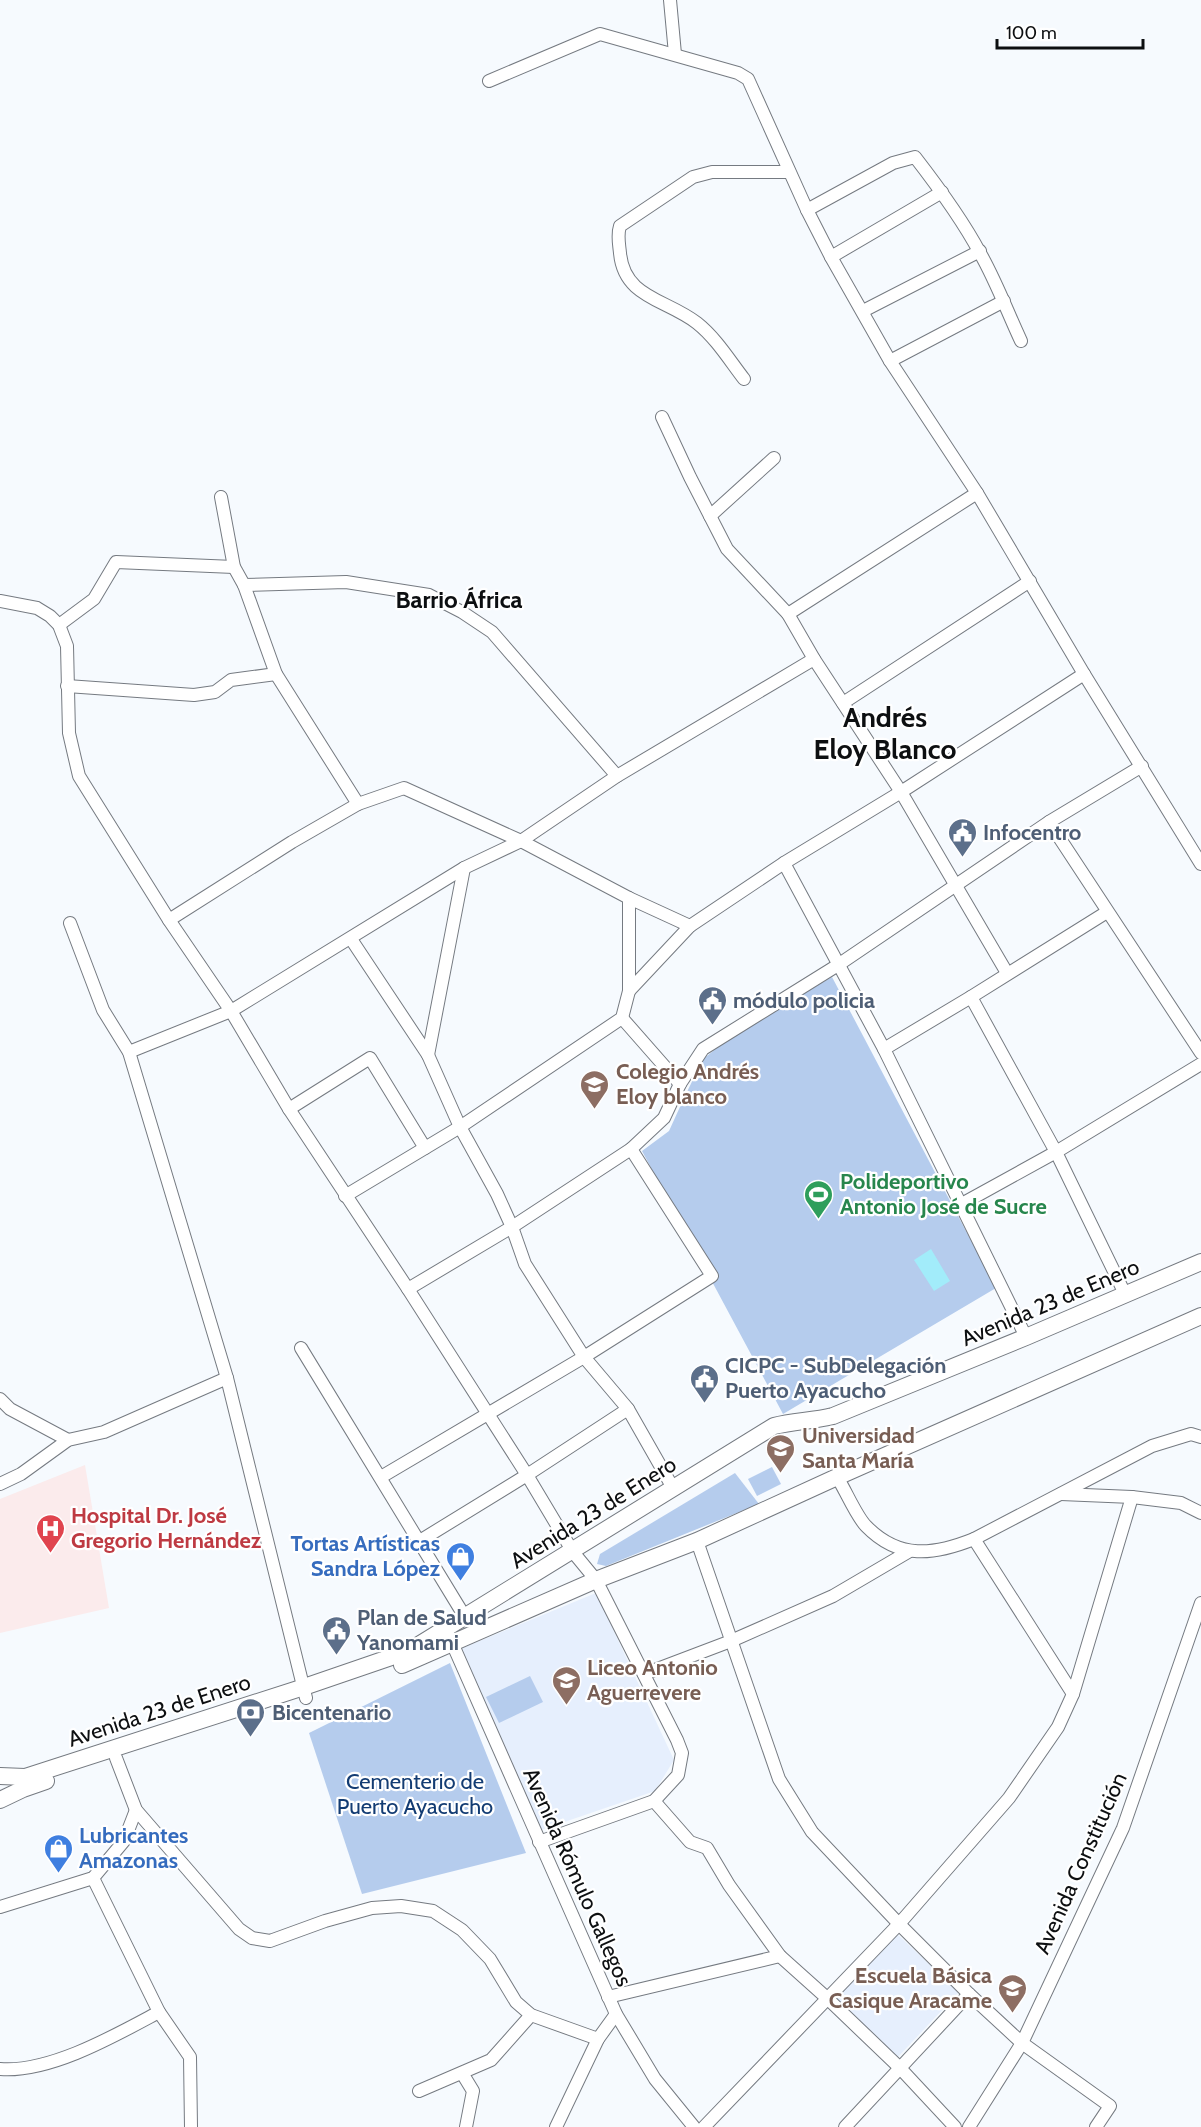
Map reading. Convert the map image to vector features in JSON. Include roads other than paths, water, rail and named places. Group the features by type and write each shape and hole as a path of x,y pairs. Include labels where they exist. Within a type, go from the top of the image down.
{"main road":[{"name":"Avenida 23 de Enero","path":"449,1637 465,1617 774,1426 790,1422 814,1421 832,1416 1026,1337 1201,1262"},
{"name":"Avenida 23 de Enero","path":"0,1800 23,1789 305,1693 697,1541 1201,1316"},
{"name":"Avenida 23 de Enero","path":"0,1776 25,1777 305,1693"}],"street":[{"path":"670,0 675,54"},
{"path":"489,81 600,34 738,73 748,79 807,210 890,361 977,493 1084,674 1201,864"},
{"path":"807,210 893,163 915,157 942,192 980,251 1021,341"},
{"path":"744,379 697,323 641,292 626,278 621,262 618,233 620,226 693,177 712,172 789,172"},
{"path":"831,257 942,192"},
{"path":"863,311 980,251"},
{"path":"890,361 1004,301"},
{"path":"662,417 727,549 788,615 901,792 1007,973"},
{"path":"710,516 774,458"},
{"path":"788,615 977,493"},
{"path":"220,497 234,567 244,585 276,674 358,804"},
{"path":"59,625 94,599 116,562 234,567"},
{"path":"843,704 1030,581"},
{"path":"244,585 346,582 429,595 462,612 492,632 617,776"},
{"path":"0,601 38,608 59,625 67,646 69,733 79,776 169,920 231,1011 345,1196 408,1289 527,1475 573,1552 596,1580 677,1740 682,1754 678,1775 654,1801 539,1842"},
{"path":"129,1052 231,1011 464,868 521,841 617,776 814,659"},
{"path":"67,686 194,695 215,692 231,680 276,674"},
{"path":"629,991 690,926 784,863 901,792 1084,674"},
{"path":"408,1289 512,1227 631,1149 664,1118 680,1084 703,1049 838,965 1049,822 1142,766"},
{"path":"169,920 292,842 358,804 404,788 521,841 629,898 690,926"},
{"path":"1049,822 1201,1053"},
{"path":"784,863 884,1049 1026,1337"},
{"path":"428,1055 464,868"},
{"path":"345,1196 460,1127 622,1018 629,991 629,898"},
{"path":"884,1049 1107,912"},
{"path":"70,923 104,1010 129,1052 227,1378 305,1693"},
{"path":"351,939 428,1055 460,1127 497,1194 525,1264 584,1357 628,1409 673,1488"},
{"path":"971,997 1056,1152 1125,1294"},
{"path":"622,1018 680,1084"},
{"path":"289,1108 370,1058 425,1148"},
{"path":"960,1205 1056,1152 1201,1064"},
{"path":"381,1477 584,1357 712,1276 631,1149"},
{"path":"301,1348 465,1617"},
{"path":"0,1484 21,1474 69,1440 104,1432 227,1378"},
{"path":"0,1399 10,1409 69,1440"},
{"path":"418,1542 628,1409"},
{"path":"644,1674 731,1641 833,1596 908,1552 948,1548 974,1539 1152,1446 1191,1434 1201,1437"},
{"path":"837,1477 865,1525 885,1540 908,1552"},
{"path":"1060,1494 1132,1497 1181,1503 1201,1513"},
{"path":"704,2127 899,1924 1009,1798 1058,1727 1073,1694 1132,1497"},
{"path":"974,1539 1073,1694"},
{"path":"697,1541 779,1779 812,1832 899,1924 1022,2043 1110,2106 1096,2127"},
{"name":"Avenida Constitución","path":"969,2127 1022,2043 1123,1828 1201,1603"},
{"name":"Avenida Rómulo Gallegos","path":"449,1637 616,2014 655,2079 694,2127"},
{"path":"116,1758 136,1810 240,1929 252,1938 270,1941 325,1921 372,1908 401,1906 432,1911 462,1930 490,1959 516,2002 531,2015 598,2039"},
{"path":"654,1801 690,1842 707,1848 729,1885 780,1956 900,2068 955,2127"},
{"path":"0,1906 93,1878 124,1841 136,1810"},
{"path":"93,1878 159,2012 190,2056 191,2127"},
{"path":"608,1996 780,1956"},
{"path":"845,2127 969,1994"},
{"path":"0,2069 17,2071 53,2061 109,2038 159,2012"},
{"path":"556,2127 598,2039 616,2014"},
{"path":"419,2091 491,2060 531,2015"},
{"path":"462,2073 473,2091 466,2127"}],"place":[{"name":"Infocentro","path":"962,858"},
{"name":"módulo policia","path":"712,1026"},
{"name":"Colegio Andrés Eloy blanco","path":"595,1110"},
{"name":"Polideportivo Antonio José de Sucre","path":"819,1220"},
{"name":"CICPC - SubDelegación Puerto Ayacucho","path":"704,1404"},
{"name":"Universidad Santa María","path":"781,1474"},
{"name":"Hospital Dr. José Gregorio Hernández","path":"50,1554"},
{"name":"Tortas Artísticas Sandra López","path":"461,1582"},
{"name":"Plan de Salud Yanomami","path":"336,1656"},
{"name":"Liceo Antonio Aguerrevere","path":"566,1706"},
{"name":"Bicentenario","path":"251,1738"},
{"name":"Lubricantes Amazonas","path":"58,1874"},
{"name":"Escuela Básica Casique Aracame","path":"1013,2014"}],"district":[{"name":"Barrio África","path":"459,600"},
{"name":"Andrés Eloy Blanco","path":"885,733"}],"park label":[{"name":"Cementerio de Puerto Ayacucho","path":"415,1794"}]}
